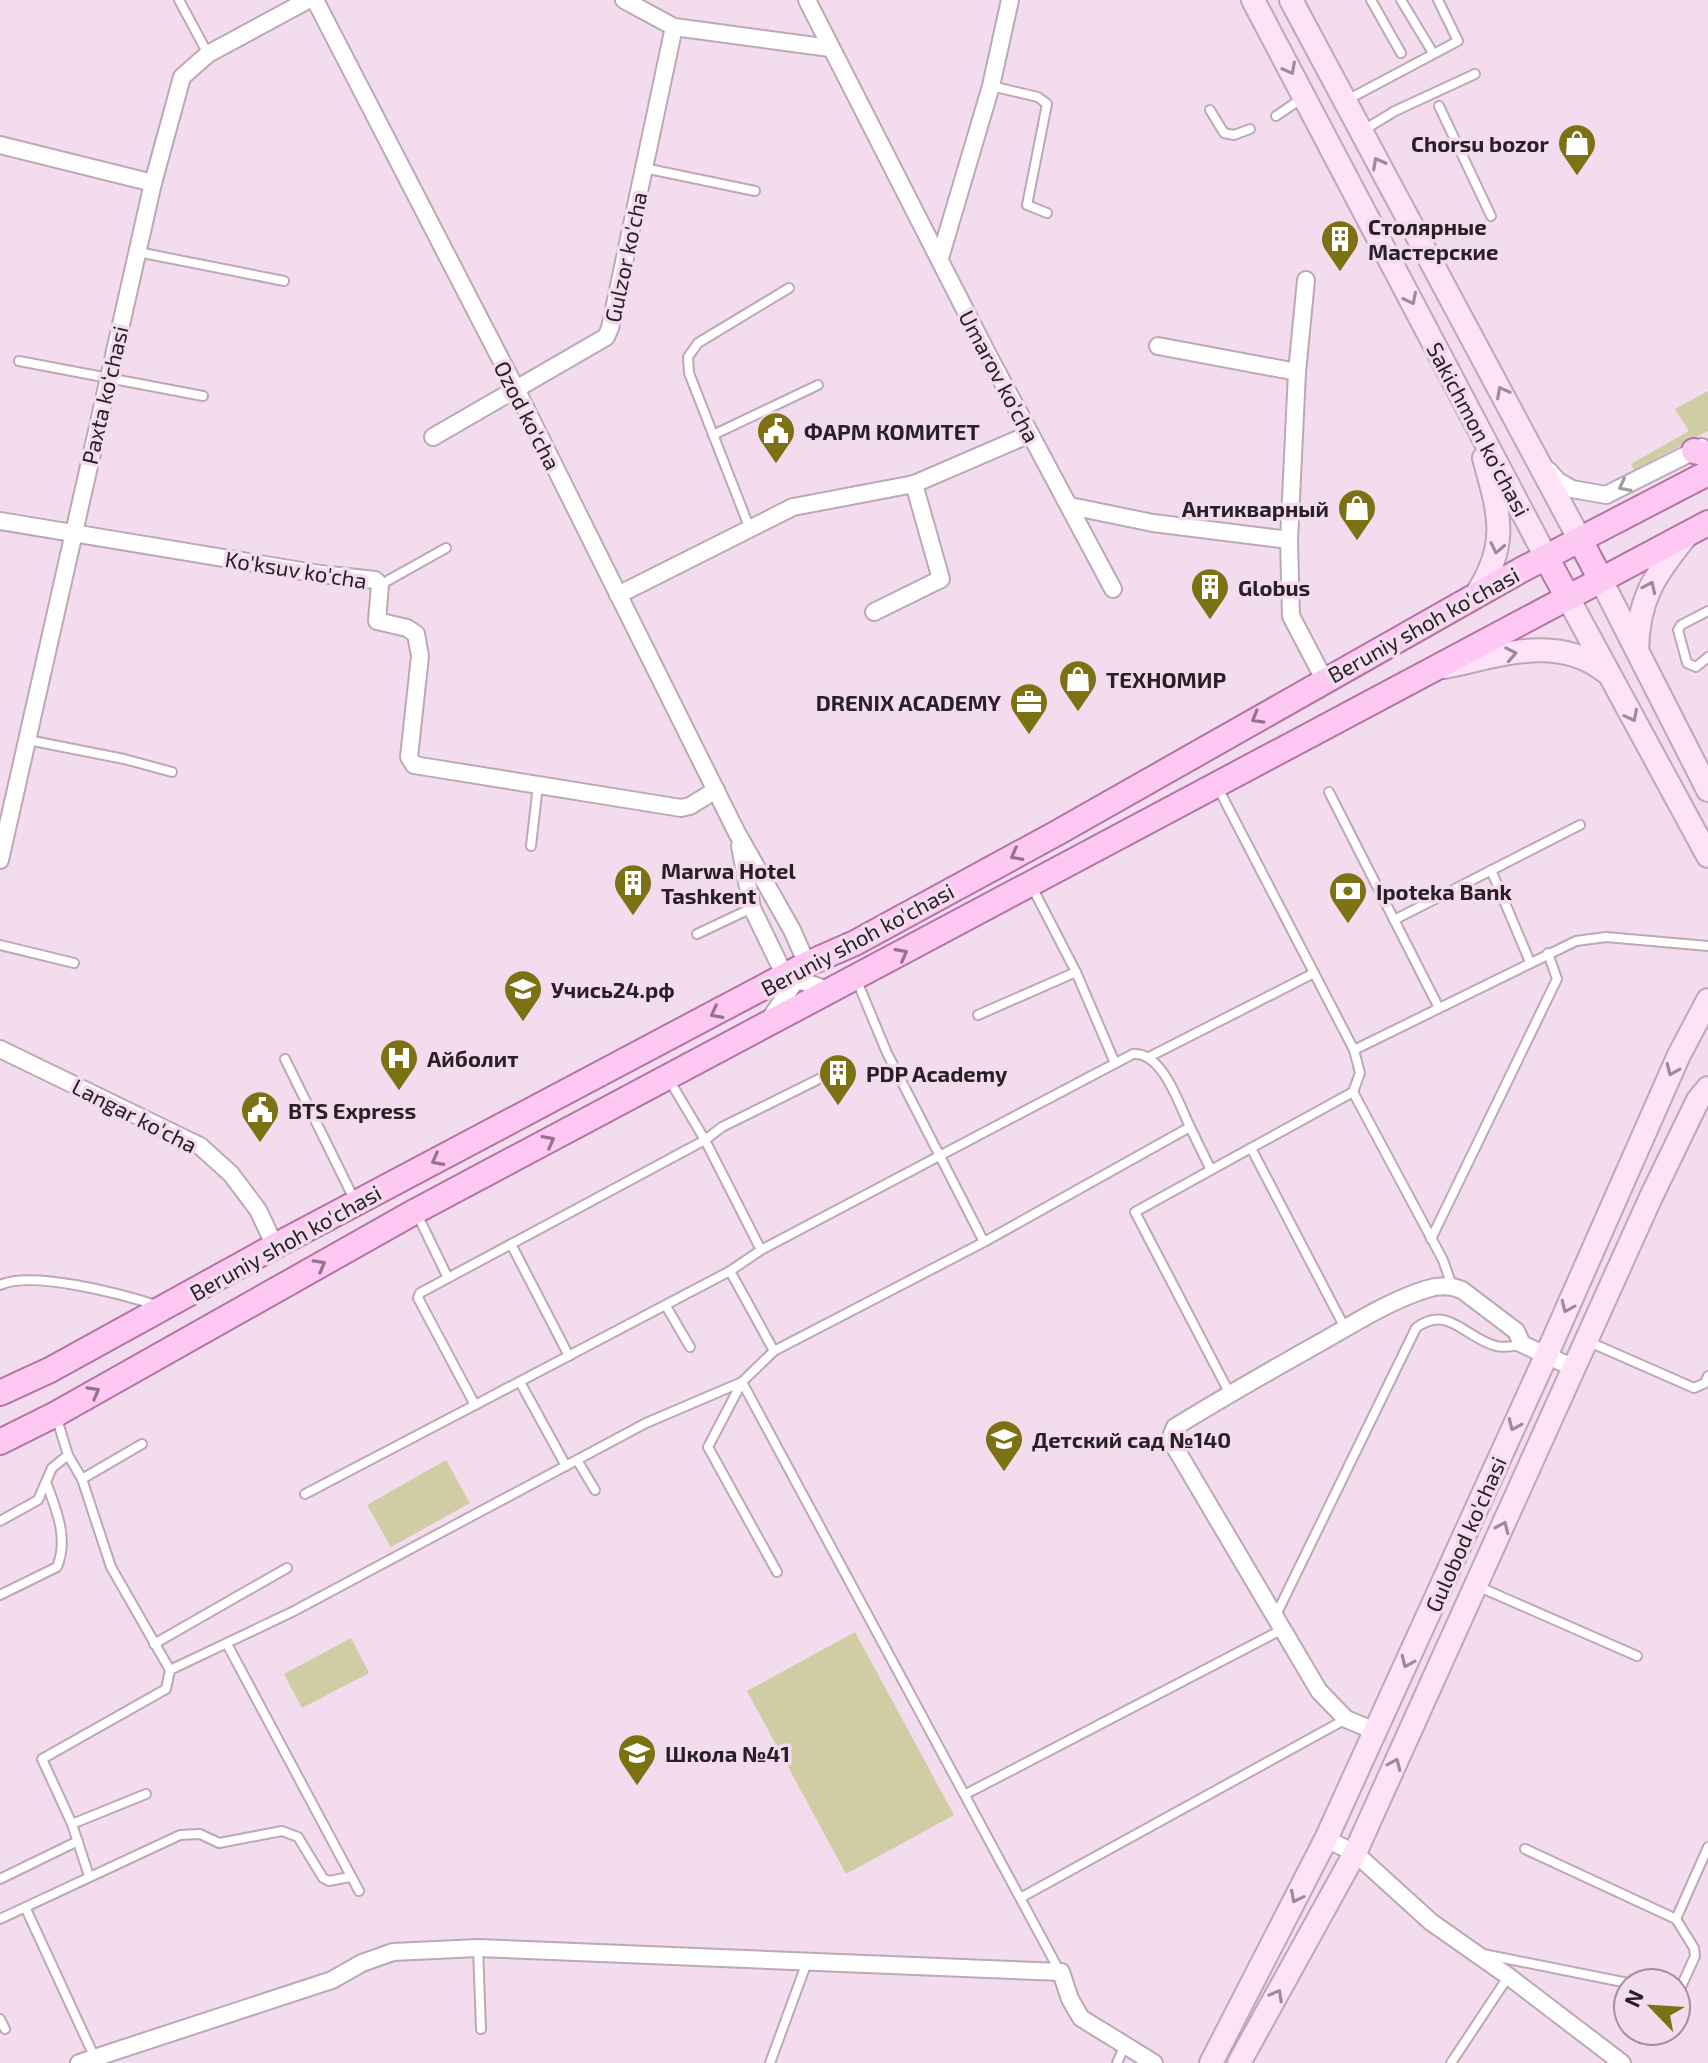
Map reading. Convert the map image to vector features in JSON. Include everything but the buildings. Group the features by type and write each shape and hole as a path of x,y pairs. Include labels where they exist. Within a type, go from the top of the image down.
{"main road":[{"name":"Sakichmon ko'chasi","path":"1253,0 1546,557 1708,856"},
{"name":"Sakichmon ko'chasi","path":"1291,0 1539,460 1708,790"},
{"path":"1474,418 1501,530 1496,558 1476,595"},
{"name":"Beruniy shoh ko'chasi","path":"0,1393 50,1370 275,1246 1057,833 1324,679 1580,540 1705,461"},
{"path":"1637,652 1637,626 1652,582 1698,528"},
{"name":"Beruniy shoh ko'chasi","path":"0,1442 56,1414 416,1211 1698,528"},
{"path":"1435,669 1544,649 1588,658 1612,676"},
{"path":"843,948 856,979"},
{"name":"Gulobod ko'chasi","path":"1211,2063 1326,1839 1679,1055 1708,1000"},
{"name":"Gulobod ko'chasi","path":"1239,2063 1355,1853 1651,1197 1703,1099"},
{"path":"50,1370 56,1414"}],"street":[{"name":"Paxta ko‘chasi","path":"0,860 153,183 182,77 208,54 308,0"},
{"name":"Ozod ko'cha","path":"315,0 516,389 737,833 792,930 796,973"},
{"path":"624,0 674,27 830,48"},
{"name":"Umarov ko'cha","path":"807,0 1113,589"},
{"path":"940,258 991,86 1010,0"},
{"name":"Gulzor ko'cha","path":"433,437 606,337 674,27"},
{"path":"0,145 153,183"},
{"path":"1306,280 1297,372 1289,540 1291,616 1324,679"},
{"path":"1158,346 1297,372"},
{"path":"618,595 793,507 914,484 1030,434"},
{"path":"1539,460 1558,481 1572,489 1606,495 1705,461"},
{"path":"874,612 941,579 914,484"},
{"path":"1070,506 1153,523 1289,540"},
{"name":"Ko'ksuv ko'cha","path":"0,521 320,574 375,580 380,585 377,621 413,630 420,656 409,757 414,765 681,808 716,790"},
{"name":"Ozod ko'cha","path":"737,833 752,908 796,973"},
{"path":"765,1027 796,973 832,991"},
{"name":"Langar ko'cha","path":"0,1049 200,1146 231,1174 258,1210 275,1246"},
{"path":"1375,1731 1346,1719 1319,1691 1170,1439 1175,1427 1345,1328 1405,1297 1428,1289 1452,1286 1462,1290 1516,1331 1522,1344 1574,1368"},
{"path":"1326,1839 1355,1853 1431,1922 1622,2063"},
{"path":"86,2060 332,1980 362,1963 393,1952 478,1948 1061,1972 1070,1999 1081,2018 1154,2063"}],"lane":[{"path":"179,0 208,54"},
{"path":"1371,0 1401,53"},
{"path":"1401,0 1433,53"},
{"path":"1344,101 1458,41 1438,0"},
{"path":"1361,131 1395,111 1475,74"},
{"path":"991,86 1038,97 1047,104 1027,205 1047,213"},
{"path":"1276,116 1305,97"},
{"path":"1439,106 1491,216"},
{"path":"1210,110 1224,133 1234,135 1250,129"},
{"path":"644,168 755,191"},
{"path":"137,252 284,281"},
{"path":"750,529 689,373 688,357 698,343 789,288"},
{"path":"19,361 203,396"},
{"path":"713,435 818,385"},
{"path":"380,585 446,548"},
{"path":"1708,611 1681,625 1678,630 1691,666 1696,667 1708,657"},
{"path":"28,740 172,772"},
{"path":"531,846 538,785"},
{"path":"1216,786 1354,1050 1360,1073 1353,1092 1135,1212 1230,1394"},
{"path":"1329,792 1439,1008"},
{"path":"1394,920 1580,825"},
{"path":"1491,870 1530,962"},
{"path":"1032,885 1076,972 1115,1063"},
{"path":"697,934 752,908"},
{"path":"1354,1050 1576,941 1606,937 1708,946"},
{"path":"0,945 74,963"},
{"path":"1431,1239 1557,979 1548,953"},
{"path":"978,1015 1076,972"},
{"path":"1149,1057 1314,973"},
{"path":"856,979 881,1040 984,1242"},
{"path":"305,1494 666,1306 761,1250 1133,1054 1142,1053 1158,1064 1211,1170"},
{"path":"285,1059 356,1203"},
{"path":"475,1405 418,1298 420,1293 705,1140 722,1127 829,1074"},
{"path":"667,1078 705,1140 761,1250"},
{"path":"1353,1092 1431,1239 1452,1286"},
{"path":"777,1572 708,1447 742,1382 774,1351 984,1242 1190,1127"},
{"path":"1251,1148 1345,1328"},
{"path":"416,1211 448,1278"},
{"path":"511,1244 569,1356"},
{"path":"730,1271 774,1351"},
{"path":"0,1285 9,1281 47,1281 133,1298 164,1308"},
{"path":"666,1306 690,1347"},
{"path":"966,1794 1278,1624 1416,1328 1428,1319 1442,1318 1496,1346 1522,1344"},
{"path":"1586,1341 1694,1388 1705,1383 1708,1376"},
{"path":"520,1382 566,1466"},
{"path":"170,1670 294,1611 646,1423 742,1382"},
{"path":"742,1382 1061,1972"},
{"path":"56,1414 68,1455 82,1479 111,1567 170,1670 166,1689 42,1759 72,1824 89,1876"},
{"path":"82,1479 142,1444"},
{"path":"0,1521 38,1500 52,1468 68,1455"},
{"path":"577,1460 595,1490"},
{"path":"0,1595 57,1567 63,1554 61,1523 46,1482"},
{"path":"154,1644 287,1568"},
{"path":"1476,1586 1637,1656"},
{"path":"227,1644 359,1891"},
{"path":"1022,1897 1346,1719"},
{"path":"72,1824 146,1794"},
{"path":"0,1919 180,1835 200,1834 219,1843 282,1831 298,1837 323,1878 329,1881 350,1877"},
{"path":"0,1879 78,1841"},
{"path":"1676,1919 1708,1847"},
{"path":"1525,1849 1676,1919 1694,1948 1695,1956 1690,1967"},
{"path":"26,1909 86,2060"},
{"path":"478,1948 481,2029"},
{"path":"1474,1952 1612,1980"},
{"path":"770,2063 807,1962"},
{"path":"1451,2063 1508,1976"},
{"path":"0,2019 5,2029"},
{"path":"1117,2063 1125,2045"}],"shaded area":[{"path":"1708,391 1708,431 1634,470 1631,464 1689,431 1675,409"},
{"path":"446,1460 470,1503 391,1547 367,1505"},
{"path":"855,1632 954,1815 846,1874 747,1691"},
{"path":"351,1638 369,1673 302,1708 284,1674"}],"place":[{"name":"Chorsu bozor","path":"1577,177"},
{"name":"Столярные Мастерские","path":"1340,273"},
{"name":"ФАРМ КОМИТЕТ","path":"776,465"},
{"name":"Антикварный","path":"1357,542"},
{"name":"Globus","path":"1210,621"},
{"name":"ТЕХНОМИР","path":"1078,713"},
{"name":"DRENIX ACADEMY","path":"1029,736"},
{"name":"Marwa Hotel Tashkent","path":"633,917"},
{"name":"Ipoteka Bank","path":"1348,925"},
{"name":"Учись24.рф","path":"523,1023"},
{"name":"Айболит","path":"399,1092"},
{"name":"PDP Academy","path":"838,1107"},
{"name":"BTS Express","path":"260,1144"},
{"name":"Детский сад №140","path":"1004,1473"},
{"name":"Школа №41","path":"637,1787"}]}
